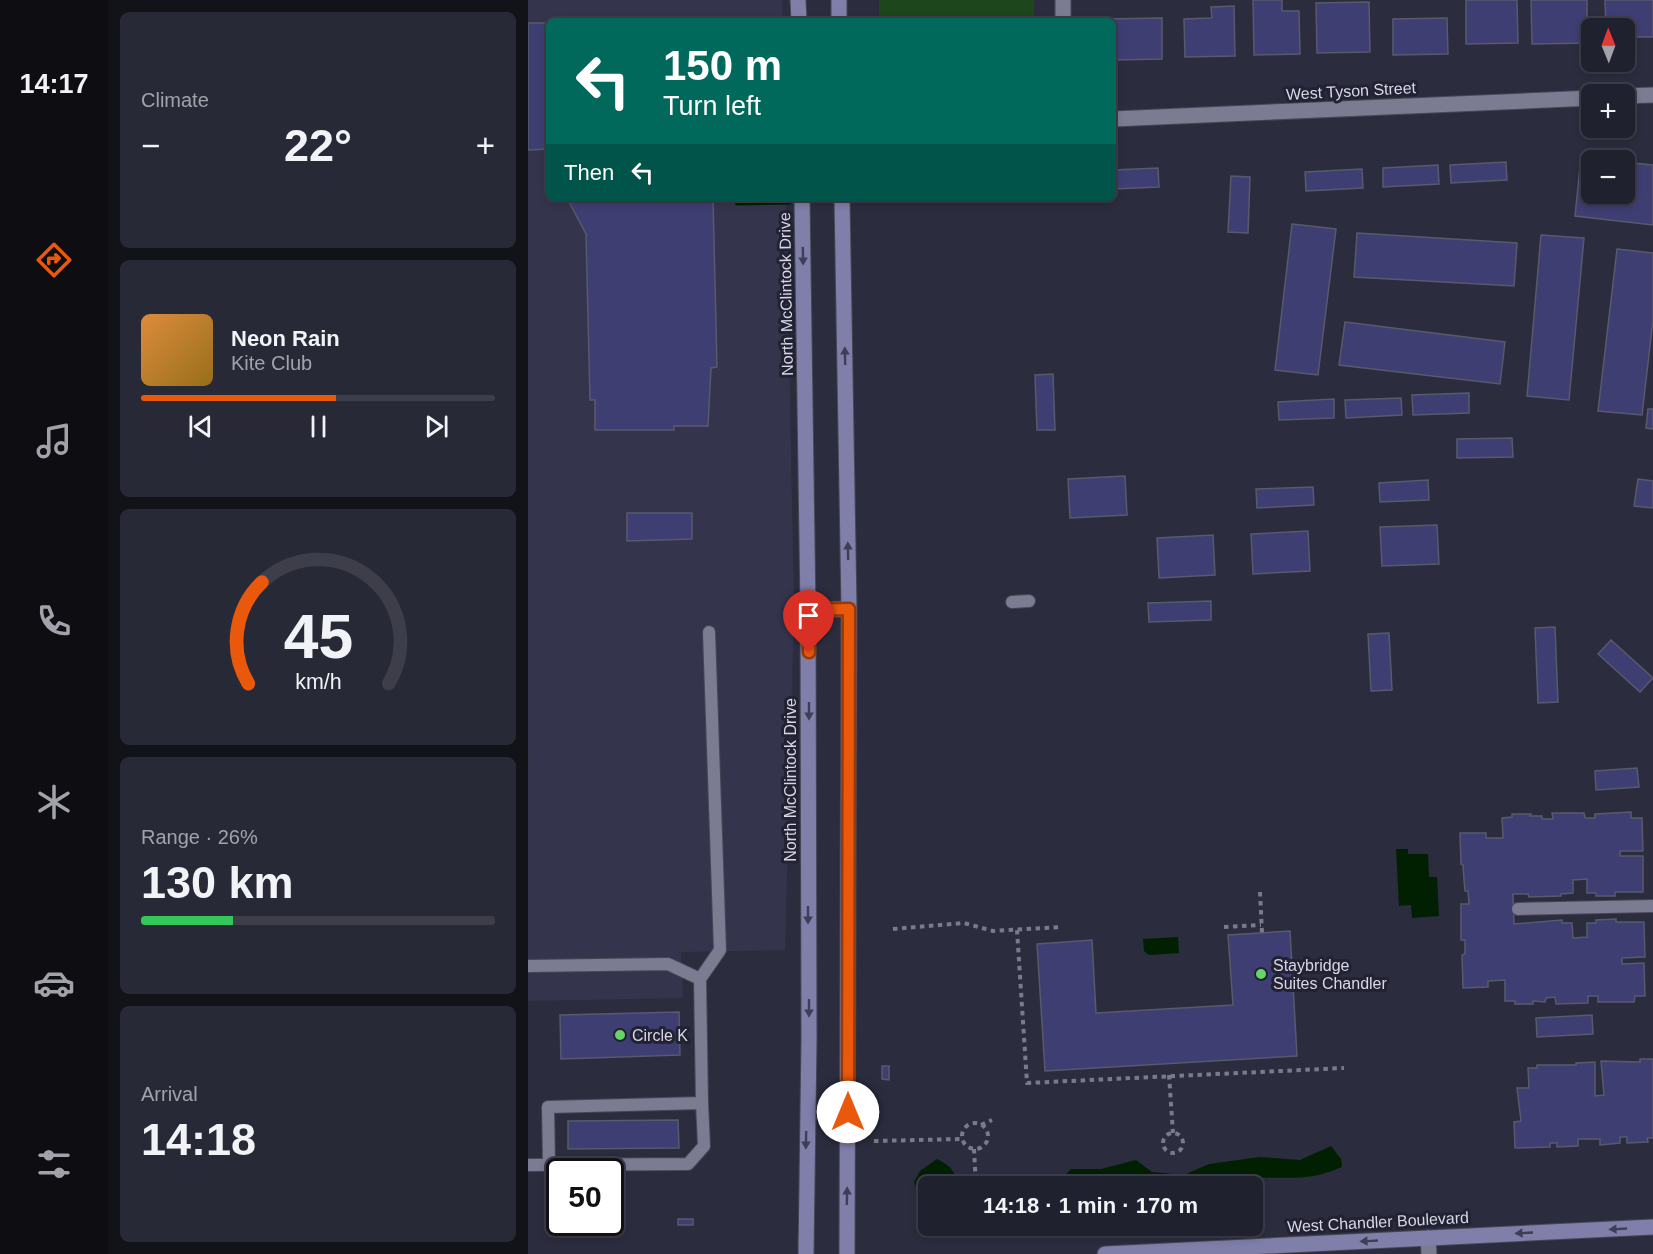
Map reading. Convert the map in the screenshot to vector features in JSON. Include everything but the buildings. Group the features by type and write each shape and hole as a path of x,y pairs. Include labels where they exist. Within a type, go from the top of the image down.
{"main road":[{"path":"798,0 799,18"},
{"path":"839,0 839,18"},
{"name":"North McClintock Drive","path":"802,201 808,610 809,1040 806,1254"},
{"path":"842,201 849,609 848,1254"},
{"path":"808,610 849,609"},
{"name":"West Chandler Boulevard","path":"1105,1254 1653,1227"}],"street":[{"path":"1063,0 1063,18"},
{"path":"1635,96 1653,95"},
{"name":"West Tyson Street","path":"1116,119 1581,98"},
{"path":"1428,1238 1429,1254"}],"lane":[{"path":"1012,602 1029,601"},
{"path":"624,1164 688,1164 704,1146 700,979 720,950 709,632"},
{"path":"1518,909 1653,906"},
{"path":"528,966 668,964 700,979"},
{"path":"549,1158 549,1107 702,1104"},
{"path":"528,1165 546,1164"}],"path":[{"path":"1260,892 1262,933"},
{"path":"893,929 964,923 993,931 1062,927"},
{"path":"1224,927 1261,925"},
{"path":"1017,930 1027,1083 1344,1068"},
{"path":"1168,1075 1173,1133"},
{"path":"981,1125 987,1132 987,1140 982,1147 974,1149 966,1146 962,1139 963,1131 969,1125 981,1125 992,1120"},
{"path":"1173,1133 1181,1137 1183,1144 1180,1150 1171,1152 1165,1149 1163,1143 1164,1137 1173,1133"},
{"path":"874,1141 962,1139"},
{"path":"974,1149 975,1176"}],"shaded area":[{"path":"528,0 782,0 783,18 546,18 546,201 786,201 794,606 785,950 681,952 683,998 528,1001"},
{"path":"879,0 1034,0 1034,18 879,18"},
{"path":"1396,849 1408,849 1408,854 1428,854 1429,877 1437,877 1439,916 1412,918 1411,905 1399,906"},
{"path":"1178,937 1179,953 1149,955 1144,951 1143,939"},
{"path":"1331,1146 1341,1159 1342,1167 1324,1174 1295,1178 1064,1176 1071,1169 1101,1169 1136,1160 1152,1172 1184,1175 1209,1164 1260,1157 1300,1160"},
{"path":"937,1159 946,1164 955,1176 918,1176 918,1192 914,1182 920,1171"}],"waterway":[{"path":"738,202 789,201"}],"place":[{"name":"Staybridge Suites Chandler","path":"1261,974"},
{"name":"Circle K","path":"620,1035"}],"route":[{"path":"809,652 808,610 849,609 848,1112"}]}
